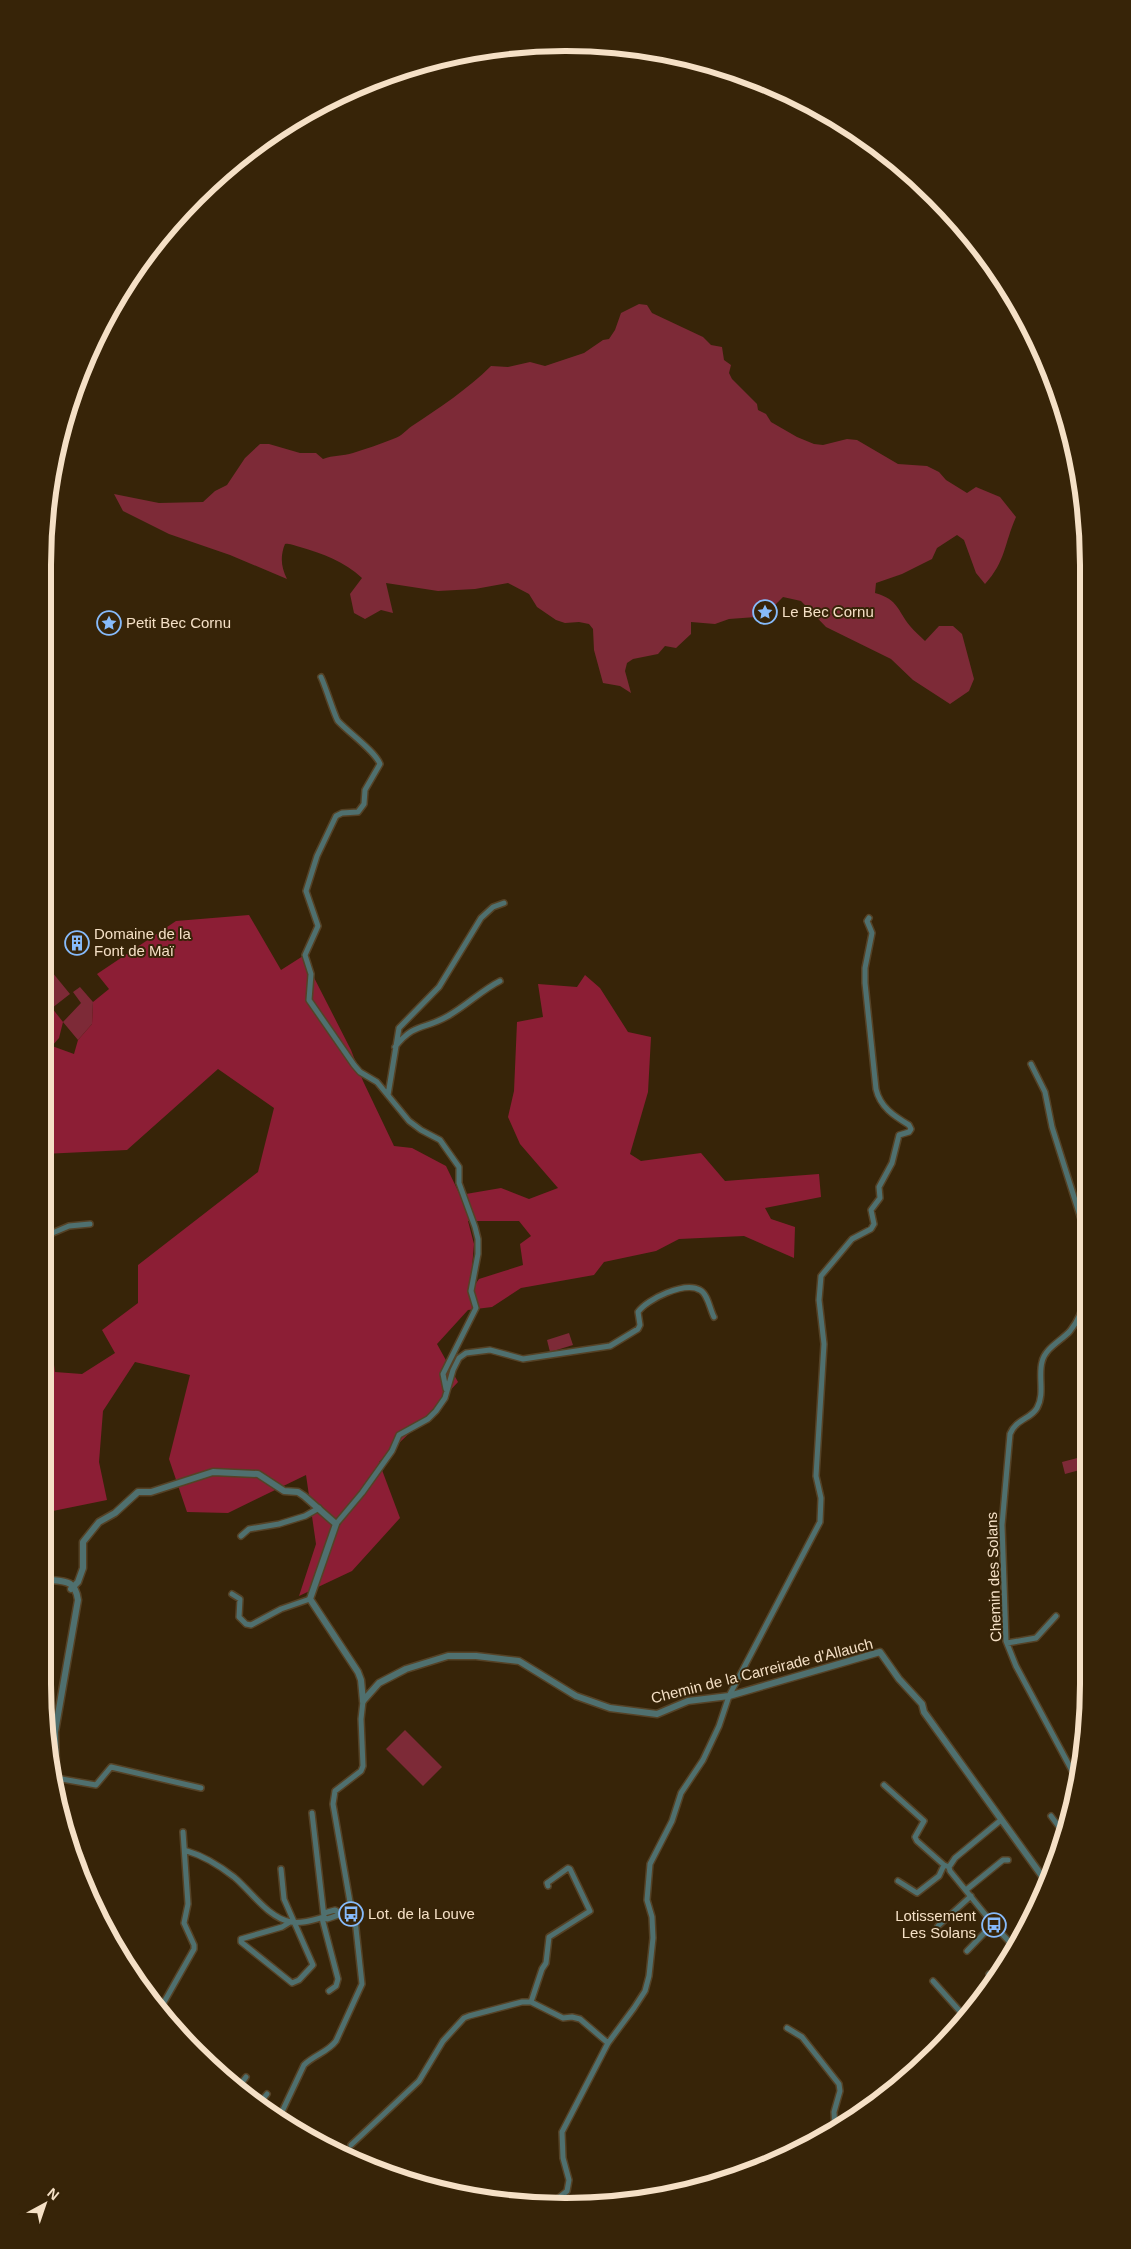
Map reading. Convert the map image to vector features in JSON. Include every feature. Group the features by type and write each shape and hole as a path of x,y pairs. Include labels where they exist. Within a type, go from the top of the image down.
{"street":[{"path":"322,677 338,721 355,739 377,757 380,764 365,790 364,804 358,812 342,813 336,816 317,856 306,891 318,926 305,955 311,974 309,1000 360,1072 377,1082 409,1121 440,1140 459,1167 459,1183 477,1233 478,1254 471,1291 476,1308 443,1374 446,1389"},
{"path":"388,1095 398,1028 439,987 481,918 493,907 504,903"},
{"path":"559,2198 567,2191 568,2180 563,2158 562,2132 608,2043 634,2008 644,1991 649,1976 653,1938 652,1917 647,1900 650,1864 672,1821 681,1793 703,1760 719,1726 729,1696 820,1522 821,1498 816,1476 824,1344 819,1300 822,1276 852,1239 871,1229 874,1224 874,1216 871,1210 880,1198 879,1187 892,1163 896,1140 899,1135 909,1132 911,1129 910,1125 889,1111 878,1100 865,983 872,933 868,921 869,918"},
{"path":"395,1048 405,1035 416,1027 430,1025 448,1016 500,981"},
{"path":"1031,1064 1045,1092 1052,1127 1080,1216"},
{"path":"51,1233 68,1226 90,1224"},
{"path":"310,1599 336,1524 362,1493 392,1451 399,1436 428,1419 445,1398 446,1389 453,1370 460,1358 466,1353 490,1350 523,1359 610,1346 638,1329 640,1325 638,1312 652,1298 660,1294 689,1289 699,1289 705,1294 714,1318"},
{"name":"Chemin des Solans","path":"1072,1771 1016,1666 1007,1643 1002,1525 1010,1434 1014,1426 1037,1408 1040,1400 1042,1362 1050,1349 1070,1332 1080,1317"},
{"path":"72,1588 78,1582 83,1568 83,1542 93,1528 115,1513 138,1492 151,1492 213,1472 263,1476 284,1491 298,1492 336,1524"},
{"path":"241,1536 249,1529 279,1524 305,1516 319,1508"},
{"path":"51,1581 72,1588"},
{"path":"55,1745 55,1732 75,1611 75,1599 72,1588"},
{"path":"232,1594 240,1599 239,1617 246,1624 251,1625 281,1609 310,1599"},
{"path":"282,2112 302,2068 311,2058 332,2046 336,2041 362,1984 362,1972 333,1804 335,1792 340,1786 361,1771 363,1766 361,1680 358,1672 310,1599"},
{"path":"1007,1643 1036,1638 1056,1616"},
{"name":"Chemin de la Carreirade d'Allauch","path":"362,1701 379,1683 406,1669 448,1656 502,1658 519,1662 576,1696 610,1708 657,1714 688,1701 729,1696 880,1652 899,1679 922,1704 924,1712 1042,1876"},
{"path":"60,1779 96,1785 111,1767 201,1788"},
{"path":"884,1785 924,1821 915,1837 946,1866 1010,1943"},
{"path":"312,1813 324,1917 338,1979 336,1986 329,1991"},
{"path":"1052,1816 1059,1826"},
{"path":"898,1881 917,1893 1001,1820"},
{"path":"163,2003 194,1949 184,1923 188,1904 183,1832"},
{"path":"187,1851 200,1855 234,1877 275,1914 292,1922 300,1923 324,1917 335,1910 340,1913 352,1910"},
{"path":"966,1890 1003,1860 1008,1860"},
{"path":"281,1868 284,1899 292,1922 313,1966 299,1980 292,1983 242,1942 241,1939 282,1927 292,1922"},
{"path":"531,2002 542,1969 546,1963 550,1937 590,1911 570,1869 568,1868 550,1879 547,1882 548,1886"},
{"path":"938,1926 971,1896"},
{"path":"967,1951 993,1924"},
{"path":"933,1981 961,2012"},
{"path":"351,2145 419,2080 438,2049 464,2018 522,2002 531,2002 562,2018 572,2017 580,2019 608,2043"},
{"path":"787,2028 802,2037 839,2084 840,2091 834,2112 835,2122"},
{"path":"242,2083 246,2077"},
{"path":"263,2099 267,2094"}],"shaded area":[{"path":"639,304 647,305 652,313 703,337 711,345 722,347 724,360 731,365 729,373 732,379 757,404 758,410 766,414 771,422 797,437 814,444 823,445 847,439 857,440 898,464 927,466 939,472 946,480 967,493 976,487 1000,497 1016,517 1001,560 985,584 976,573 964,540 957,535 937,548 932,559 902,574 876,583 875,593 893,602 910,626 925,641 939,626 953,626 962,634 974,679 969,691 950,704 913,680 891,659 826,627 801,601 783,597 773,607 756,617 729,619 715,624 691,622 691,634 676,648 665,646 658,654 633,659 627,663 625,671 631,693 620,686 603,683 594,650 593,629 589,624 579,622 565,623 556,620 537,607 529,594 508,583 475,589 438,591 386,583 393,613 381,610 365,619 354,613 350,594 362,578 348,567 325,555 291,544 285,544 282,562 287,579 230,555 169,534 123,511 114,494 159,503 203,502 215,491 227,485 245,458 260,444 269,444 300,453 316,453 323,459 353,453 378,445 401,435 463,390 491,366 508,367 530,362 545,366 584,353 603,340 609,339 615,330 621,313"},
{"path":"249,915 281,970 303,956 351,1050 363,1081 394,1146 412,1148 446,1166 460,1195 501,1188 529,1199 558,1188 520,1144 508,1117 514,1091 517,1022 543,1017 538,984 577,987 585,975 600,988 628,1032 651,1037 648,1092 630,1154 641,1161 701,1153 725,1181 819,1174 821,1197 765,1208 771,1219 795,1227 794,1258 744,1236 679,1239 656,1251 604,1262 594,1275 521,1288 492,1307 468,1310 437,1344 458,1382 418,1425 379,1462 400,1518 352,1571 299,1596 316,1544 306,1475 228,1513 187,1512 169,1459 190,1375 135,1362 103,1411 99,1462 107,1500 51,1511 51,1343 55,1372 82,1374 115,1353 102,1330 138,1303 138,1265 258,1172 274,1108 218,1069 127,1150 51,1154 51,1009 63,1022 59,1038 52,1046 74,1054 78,1040 92,1024 93,1002 109,989 97,974 176,921","holes":["468,1221 519,1221 531,1236 520,1244 523,1265 479,1279 470,1292 474,1244"]},
{"path":"51,971 70,994 51,1009"},
{"path":"80,987 93,1002 92,1024 78,1040 63,1022 81,1003 73,992"},
{"path":"569,1333 573,1345 550,1352 547,1340"},
{"path":"1080,1457 1080,1470 1065,1474 1062,1462"},
{"path":"405,1730 442,1767 423,1786 386,1749"}],"place":[{"name":"Le Bec Cornu","path":"765,612"},
{"name":"Petit Bec Cornu","path":"109,623"},
{"name":"Domaine de la Font de Maï","path":"77,943"},
{"name":"Lot. de la Louve","path":"351,1914"},
{"name":"Lotissement Les Solans","path":"994,1925"}]}
